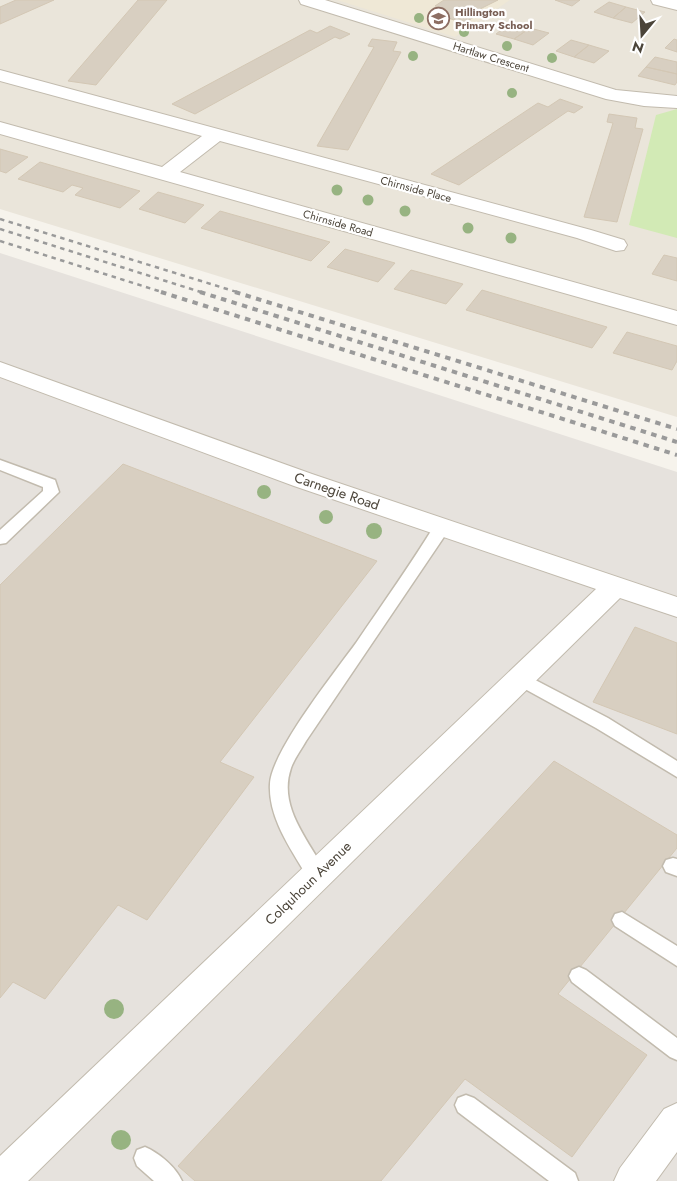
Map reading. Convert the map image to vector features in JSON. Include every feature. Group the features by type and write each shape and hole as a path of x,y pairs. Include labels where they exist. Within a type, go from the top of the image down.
{"street":[{"name":"Hartlaw Crescent","path":"307,0 613,95 644,100 677,102"},
{"path":"659,0 677,5"},
{"name":"Chirnside Place","path":"0,75 584,234 616,245"},
{"name":"Chirnside Road","path":"0,128 677,318"},
{"path":"164,175 216,134"},
{"name":"Carnegie Road","path":"0,369 303,480 677,608"},
{"name":"Colquhoun Avenue","path":"1,1181 616,586"},
{"path":"633,1181 673,1136"}],"lane":[{"path":"0,464 50,484 52,492 0,539"},
{"path":"317,875 288,827 280,802 281,770 316,714 415,571 442,527"},
{"path":"520,678 602,723 677,770"},
{"path":"622,920 677,957"},
{"path":"579,976 677,1050"},
{"path":"466,1105 567,1181"},
{"path":"145,1158 171,1181"}],"shaded area":[{"path":"0,0 677,0 677,417 0,209"},
{"name":"Hillington Primary School","path":"337,0 510,0 455,37"},
{"path":"0,253 677,472 677,1181 0,1181"}],"green space":[{"path":"677,109 677,238 629,225 656,115"}],"building":[{"path":"16,0 54,0 0,24 0,7"},
{"path":"138,0 167,0 96,85 68,81"},
{"path":"444,0 498,0 480,9 484,10 465,23 437,15 446,9 435,6"},
{"path":"555,0 580,0 572,6"},
{"path":"609,2 626,7 613,18 594,12"},
{"path":"626,7 645,12 632,23 613,18"},
{"path":"512,22 530,28 514,39 496,34"},
{"path":"330,26 350,34 340,39 335,37 195,114 172,104 310,30 317,33"},
{"path":"530,28 549,33 533,45 514,39"},
{"path":"372,39 397,42 393,51 401,52 348,150 317,146 374,47 368,46"},
{"path":"674,39 677,40 677,52 665,48"},
{"path":"571,40 589,45 574,57 556,51"},
{"path":"589,45 609,51 594,63 574,57"},
{"path":"655,57 677,62 677,74 646,67"},
{"path":"646,67 677,74 677,82 675,85 638,76"},
{"path":"560,99 583,107 574,113 568,111 459,185 431,174 538,103 548,107"},
{"path":"609,114 637,118 635,128 643,129 617,222 584,217 613,123 607,122"},
{"path":"0,149 28,157 6,173 0,171"},
{"path":"40,162 140,191 120,208 75,195 83,188 72,185 63,192 18,179"},
{"path":"158,192 204,205 185,223 139,209"},
{"path":"220,211 330,242 311,261 201,228"},
{"path":"345,249 395,263 378,282 327,267"},
{"path":"664,255 677,258 677,281 652,274"},
{"path":"411,270 463,284 446,304 394,289"},
{"path":"482,290 607,327 592,348 466,310"},
{"path":"627,332 677,346 677,361 672,370 613,353"},
{"path":"123,464 377,561 220,762 254,777 147,920 118,905 45,999 13,982 0,998 0,585"},
{"path":"635,627 677,643 677,734 593,702"},
{"path":"554,761 677,835 677,848 558,994 647,1055 572,1157 465,1079 381,1181 195,1181 178,1166"}],"railway":[{"path":"0,219 240,293"},
{"path":"0,229 204,293"},
{"path":"0,241 165,293"},
{"path":"161,292 677,455"},
{"path":"200,292 677,442"},
{"path":"235,292 677,429"}],"place":[{"name":"Hillington Primary School","path":"439,18"}]}
